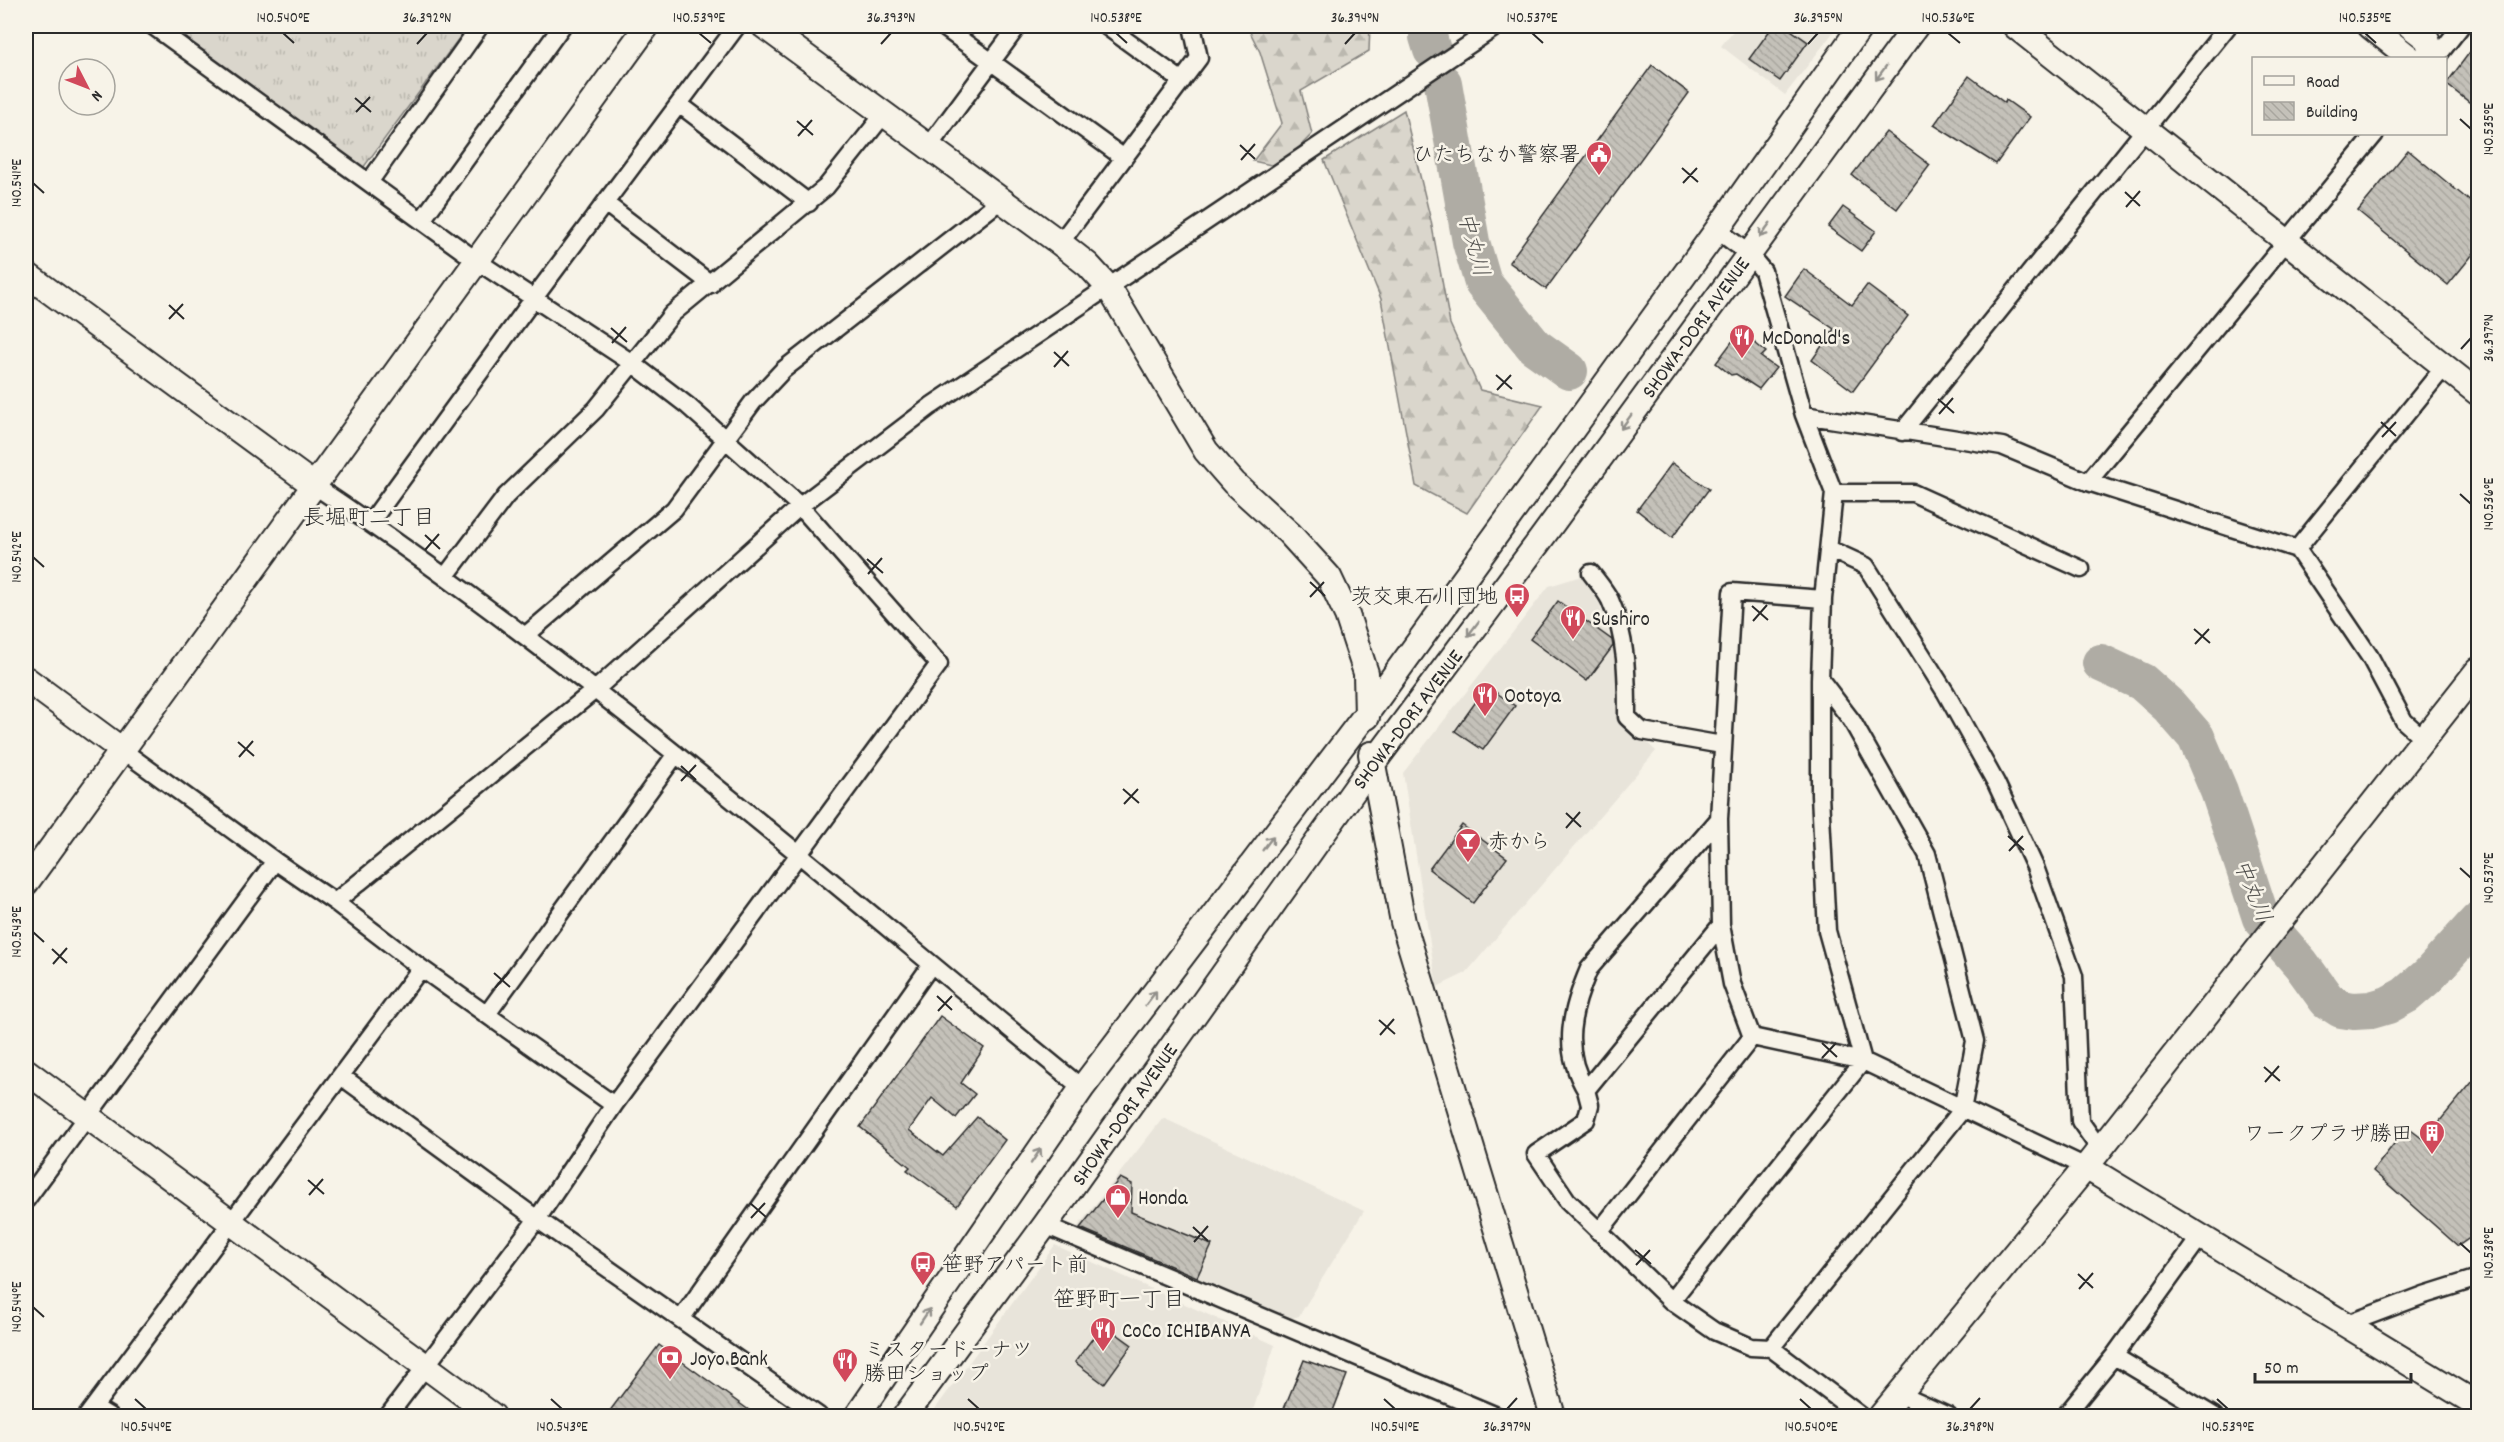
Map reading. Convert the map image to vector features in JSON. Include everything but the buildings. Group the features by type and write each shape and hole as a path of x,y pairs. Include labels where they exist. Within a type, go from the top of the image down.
{"street":[{"path":"153,26 370,181 477,261 632,363 688,406 800,506 939,664 614,1105 537,1219 388,1416"},
{"path":"370,181 480,26"},
{"path":"422,220 562,26"},
{"path":"26,883 647,26"},
{"path":"370,523 604,203 737,26"},
{"path":"764,26 1088,265 1109,288 1206,451 1234,483 1289,533 1329,577 1347,615 1366,674 1372,765 1381,801 1403,922 1553,1416"},
{"path":"942,26 1124,158"},
{"path":"928,146 1018,26"},
{"path":"1106,26 1182,81"},
{"path":"1060,243 1199,58 1192,26"},
{"path":"336,902 595,690 800,506 931,406 1497,26"},
{"name":"SHOWA-DORI AVENUE","path":"857,1416 1082,1088 1367,713 1717,230 1861,26"},
{"name":"SHOWA-DORI AVENUE","path":"905,1416 1045,1225 1372,765 1538,543 1916,26"},
{"path":"2015,26 2147,128 2478,393"},
{"path":"1902,432 2228,26"},
{"path":"2370,26 2409,57"},
{"path":"2410,26 2427,39 2435,57"},
{"path":"2436,57 2461,26"},
{"path":"678,104 808,203"},
{"path":"445,577 506,496 596,409 672,314 826,188 884,114"},
{"path":"2088,482 2374,135"},
{"path":"525,636 674,509 753,402 783,370 1001,200"},
{"path":"604,203 711,284"},
{"path":"1717,230 1748,253 1763,271 1804,415 1834,493 1823,599 1820,795 1827,931 1863,1061"},
{"path":"26,274 315,486 370,523 525,636 676,754 1082,1088"},
{"path":"2297,549 2445,366"},
{"path":"1804,415 2002,446 2088,482 2297,549 2370,657 2404,721 2424,739"},
{"path":"1834,493 1913,493 2081,569"},
{"path":"1829,549 1866,566 1946,693 1995,783 2035,867 2074,976 2080,1121 2092,1158"},
{"path":"1591,573 1610,599 1622,633 1627,669 1627,717 1641,731 1722,745"},
{"path":"1752,1036 1732,984 1721,924 1719,819 1732,592 1823,599"},
{"path":"1881,1416 2092,1158 2478,670"},
{"path":"26,679 275,861 336,902 421,968 614,1105"},
{"path":"1771,1348 1962,1110 1975,1041 1927,854 1852,721 1820,679"},
{"path":"487,1014 676,754"},
{"path":"1719,819 1589,969 1578,996 1570,1040 1575,1072 1586,1090 1590,1105 1586,1120 1536,1154 1567,1200 1671,1301 1714,1331 1751,1347 1771,1348 1861,1416"},
{"path":"26,1200 275,861"},
{"path":"1586,1090 1721,924"},
{"path":"681,1319 931,965"},
{"path":"109,1416 91,1412 421,968"},
{"path":"1752,1036 1863,1061 1962,1110 2092,1158 2200,1237 2478,1405"},
{"path":"1599,1232 1752,1036"},
{"path":"1671,1301 1863,1061"},
{"path":"26,1071 493,1416"},
{"path":"341,1076 537,1219 819,1416"},
{"path":"1045,1225 1497,1416"},
{"path":"2065,1416 2114,1356 2200,1237"},
{"path":"2347,1324 2424,1295 2478,1278"},
{"path":"2114,1356 2214,1416"},
{"path":"1899,1394 1948,1416"}],"shaded area":[{"path":"1737,26 1838,26 1785,95 1721,46"},
{"path":"1582,576 1599,603 1616,655 1616,714 1656,751 1466,973 1437,987 1403,773 1549,586"},
{"path":"1163,1118 1364,1211 1299,1316 1286,1320 1075,1230"},
{"path":"1055,1245 1275,1345 1251,1416 930,1416"}],"green space":[{"path":"169,26 468,26 363,168"},
{"path":"1247,26 1370,26 1369,51 1301,91 1312,134 1280,167 1253,161 1282,123 1260,52"},
{"path":"1404,110 1431,221 1450,324 1480,390 1543,405 1467,513 1416,486 1381,299 1324,160"}],"waterway":[{"path":"1430,26 1428,37 1432,50"},
{"name":"中丸川","path":"1443,83 1471,242 1483,283 1534,346 1569,371"},
{"name":"中丸川","path":"2101,663 2142,682 2169,706 2196,737 2219,791 2261,918 2301,964 2327,1000 2341,1009 2354,1011 2371,1010 2388,1005 2406,995 2428,976 2478,921"}],"place":[{"name":"ひたちなか警察署","path":"1599,177"},
{"name":"McDonald's","path":"1742,360"},
{"name":"茨交東石川団地","path":"1517,619"},
{"name":"Sushiro","path":"1573,641"},
{"name":"Ootoya","path":"1485,718"},
{"name":"赤から","path":"1468,864"},
{"name":"ワークプラザ勝田","path":"2432,1156"},
{"name":"Honda","path":"1118,1220"},
{"name":"笹野アパート前","path":"923,1287"},
{"name":"CoCo ICHIBANYA","path":"1103,1353"},
{"name":"Joyo Bank","path":"670,1381"},
{"name":"ミスタードーナツ 勝田ショップ","path":"845,1384"}],"district":[{"name":"長堀町二丁目","path":"369,516"},
{"name":"笹野町一丁目","path":"1119,1298"}]}
